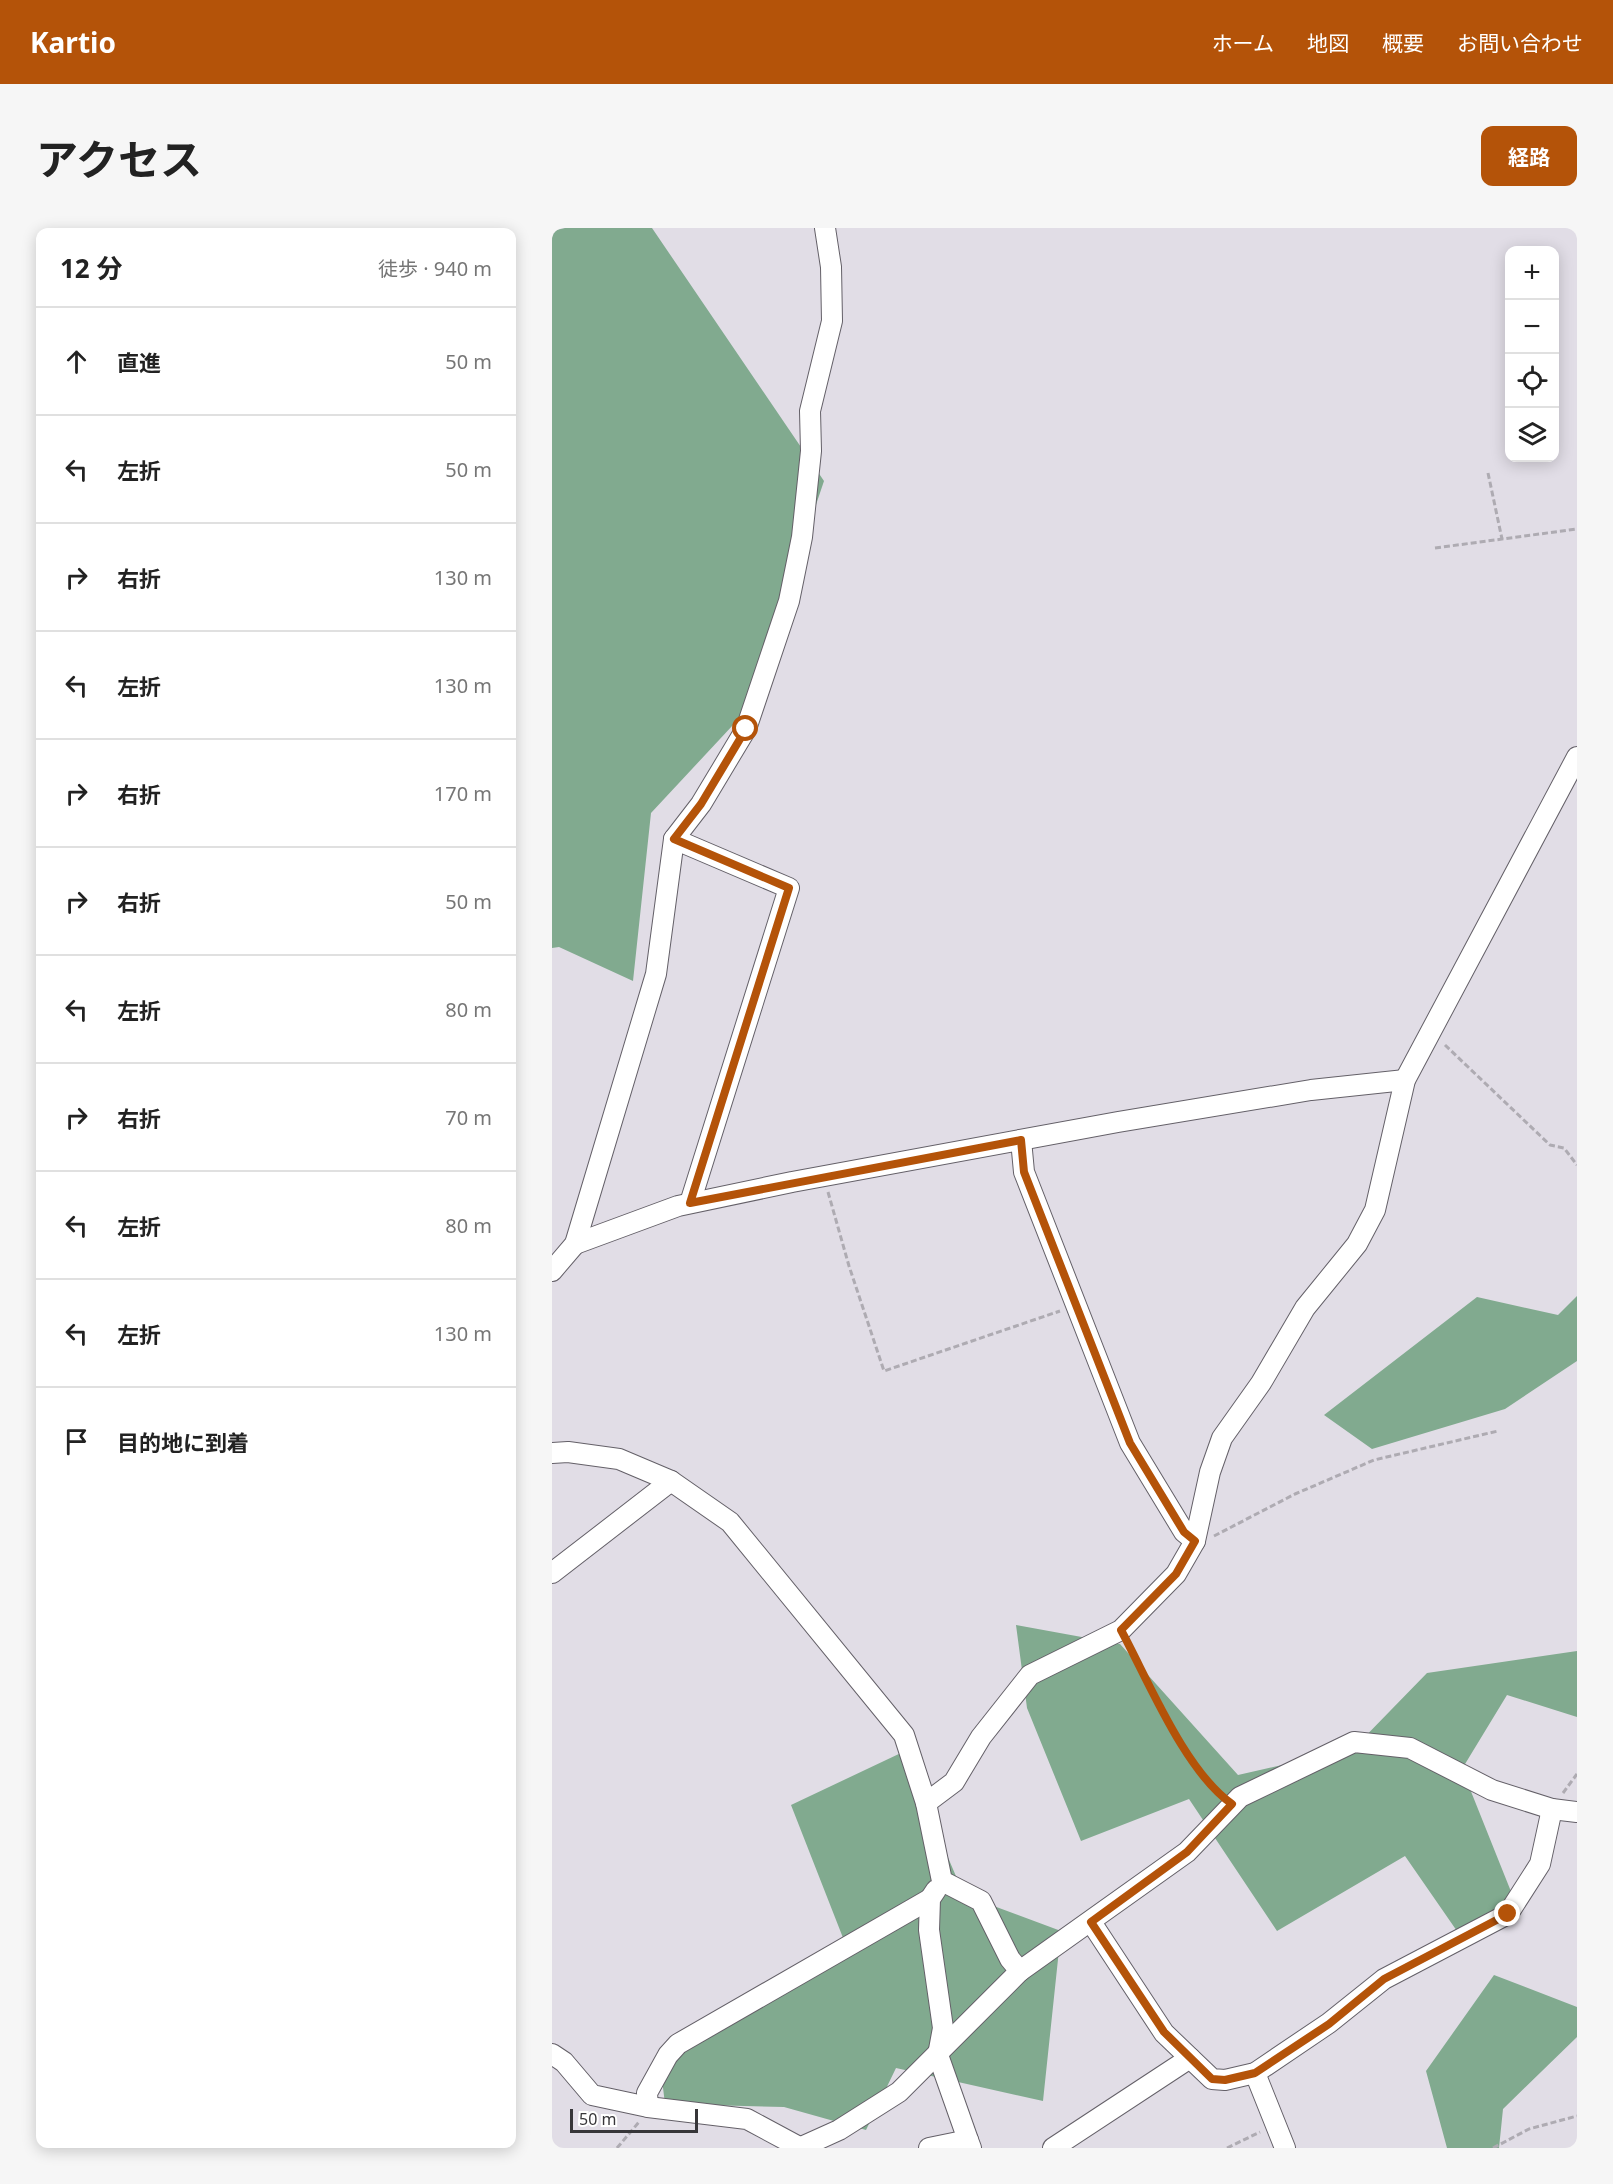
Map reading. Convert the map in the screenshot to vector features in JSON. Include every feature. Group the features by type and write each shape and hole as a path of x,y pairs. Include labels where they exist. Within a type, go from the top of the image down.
{"street":[{"path":"552,1271 576,1244 656,974 674,839 701,804 746,729 789,601 802,537 811,451 810,411 832,321 831,267 825,228"},
{"path":"926,1803 954,1782 981,1737 1030,1675 1121,1630 1176,1574 1195,1541 1210,1472 1222,1438 1262,1383 1305,1308 1357,1244 1375,1210 1405,1080 1429,1039 1577,757"},
{"path":"674,839 789,888 690,1203"},
{"path":"576,1244 690,1203 824,1176 1311,1090 1405,1080"},
{"path":"1021,1140 1024,1172 1130,1443 1184,1532 1195,1541"},
{"path":"552,1453 568,1452 619,1459 671,1481 730,1522 904,1735 926,1803 942,1881 930,1899 678,2044 668,2055 647,2092 648,2108"},
{"path":"552,1573 671,1481"},
{"path":"552,2054 564,2062 592,2095 648,2108 747,2119 800,2148 839,2130 899,2092 1020,1971 1187,1852 1240,1797 1354,1742 1410,1748 1491,1790 1552,1809 1577,1812"},
{"path":"1091,1922 1164,2032 1212,2079 1225,2080 1255,2073 1329,2024 1384,1979 1508,1914 1540,1864 1552,1809"},
{"path":"942,1881 981,1900 1010,1959 1020,1971"},
{"path":"929,2148 969,2144 938,2055 943,2028 929,1930 930,1899"},
{"path":"1053,2148 1190,2058"},
{"path":"1255,2073 1274,2126 1285,2148"}],"path":[{"path":"1488,473 1502,539"},
{"path":"1435,548 1577,529"},
{"path":"1429,1039 1449,1047 1550,1145 1564,1148 1577,1165"},
{"path":"824,1176 849,1266 884,1371 1076,1306"},
{"path":"1195,1541 1211,1537 1295,1494 1374,1460 1498,1431"},
{"path":"1121,1630 1196,1769 1214,1792 1232,1804"},
{"path":"617,2148 648,2108"},
{"path":"1493,2148 1528,2129 1577,2116"},
{"path":"1227,2148 1274,2126"}],"green space":[{"path":"565,228 652,228 824,481 747,710 651,813 633,981 559,947 552,948 552,231"},
{"path":"1577,1296 1577,1361 1505,1409 1372,1449 1324,1415 1477,1297 1558,1315"},
{"path":"1016,1625 1120,1644 1238,1775 1353,1749 1427,1673 1577,1651 1577,1717 1507,1695 1462,1769 1516,1904 1459,1934 1405,1856 1277,1931 1189,1799 1081,1841 1027,1708"},
{"path":"903,1752 964,1895 1061,1931 1043,2101 896,2068 866,2130 784,2107 665,2104 659,2055 847,1948 791,1805"},
{"path":"1494,1975 1577,2007 1577,2037 1503,2109 1499,2148 1447,2148 1426,2071"}],"route":[{"path":"746,729 701,804 674,839 789,888 690,1203 1021,1140 1024,1172 1130,1443 1184,1532 1195,1541 1176,1574 1121,1630 1196,1769 1214,1792 1232,1804 1187,1852 1091,1922 1164,2032 1212,2079 1225,2080 1255,2073 1329,2024 1384,1979 1508,1914"}]}
